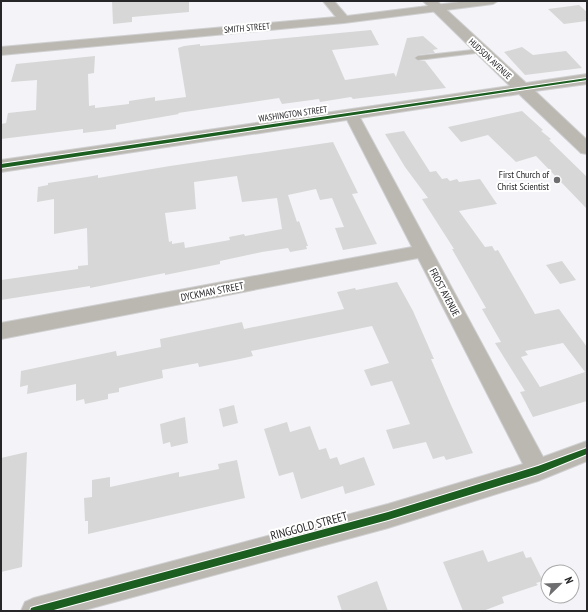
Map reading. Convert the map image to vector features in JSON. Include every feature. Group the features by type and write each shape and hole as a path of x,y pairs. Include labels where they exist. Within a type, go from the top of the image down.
{"street":[{"path":"328,1 344,20"},
{"name":"SMITH STREET","path":"1,51 344,20 433,5 493,1"},
{"name":"HUDSON AVENUE","path":"433,5 587,149"},
{"name":"WASHINGTON STREET","path":"1,166 587,79"},
{"name":"FROST AVENUE","path":"351,114 538,470"},
{"name":"DYCKMAN STREET","path":"1,331 423,251"},
{"name":"RINGGOLD STREET","path":"34,611 388,516 538,470 587,451"}],"lane":[{"path":"418,58 482,51"}],"building":[{"path":"112,1 189,1 189,12 132,17 132,22 113,24"},
{"path":"579,5 587,12 587,21 564,24 548,9"},
{"path":"371,30 379,45 332,50 345,80 394,73 396,77 407,38 423,36 438,49 433,50 435,53 418,55 414,58 418,61 425,61 446,88 353,99 351,97 320,102 319,99 282,104 279,98 178,113 179,114 116,125 116,129 83,133 83,129 1,139 1,124 6,123 8,113 36,110 37,80 11,82 16,64 95,56 94,73 88,74 89,106 95,105 95,108 129,104 129,101 155,97 155,101 186,97 178,48 184,46 200,44 200,46"},
{"path":"522,47 533,55 566,51 582,68 525,75 504,52"},
{"path":"522,111 543,130 541,131 551,139 549,140 587,177 587,209 536,156 516,162 488,135 461,142 448,127"},
{"path":"404,131 430,172 436,171 442,179 447,178 450,181 457,179 459,182 480,179 497,204 459,211 485,247 492,246 495,251 498,250 535,314 559,309 587,347 587,401 533,417 520,392 525,391 495,343 501,342 482,309 486,308 452,249 454,249 422,199 428,198 405,167 385,134","holes":["563,343 585,372 540,387 521,357 528,355 525,351"]},
{"path":"333,142 358,193 352,194 377,244 343,250 335,228 344,227 332,198 320,200 316,189 288,195 297,222 299,221 308,246 306,246 307,249 290,252 288,248 262,252 220,261 220,264 165,275 165,273 90,288 90,286 1,300 1,280 78,269 78,266 88,265 87,228 54,234 54,199 37,202 38,187 48,185 48,183 98,175 98,178","holes":["237,176 242,202 277,198 282,229 245,236 244,234 229,237 230,240 185,248 184,242 172,244 172,241 169,242 165,213 196,209 194,182"]},
{"path":"562,261 576,280 560,284 546,265"},
{"path":"397,282 413,311 434,359 431,359 473,453 446,460 444,456 433,459 426,442 393,449 386,430 410,424 392,381 371,386 364,370 389,363 372,326 251,351 253,356 240,359 199,367 198,363 162,370 163,378 119,388 119,392 108,394 108,399 85,404 84,399 76,401 76,384 27,394 28,385 20,387 21,371 116,351 117,356 161,347 160,339 242,322 244,329 344,309 337,292"},
{"path":"234,405 238,423 223,427 219,409"},
{"path":"185,417 188,443 171,447 170,442 163,444 160,424"},
{"path":"287,422 290,432 310,426 319,450 326,448 330,459 337,457 340,465 364,457 375,485 345,494 343,486 301,499 293,472 279,476 264,429"},
{"path":"27,452 22,567 1,572 1,458"},
{"path":"237,460 245,498 88,534 88,521 85,521 84,498 92,497 92,480 110,477 110,487 179,472 179,477 219,469 218,464"},
{"path":"483,550 488,562 523,551 526,558 531,557 540,575 540,582 536,583 538,585 502,597 504,603 483,611 463,611 443,562"},
{"path":"377,581 388,611 342,611 337,596"}],"cycle path":[{"path":"1,166 587,79"},
{"path":"34,611 388,516 538,470 587,451"}],"place":[{"name":"First Church of Christ Scientist","path":"557,180"}]}
